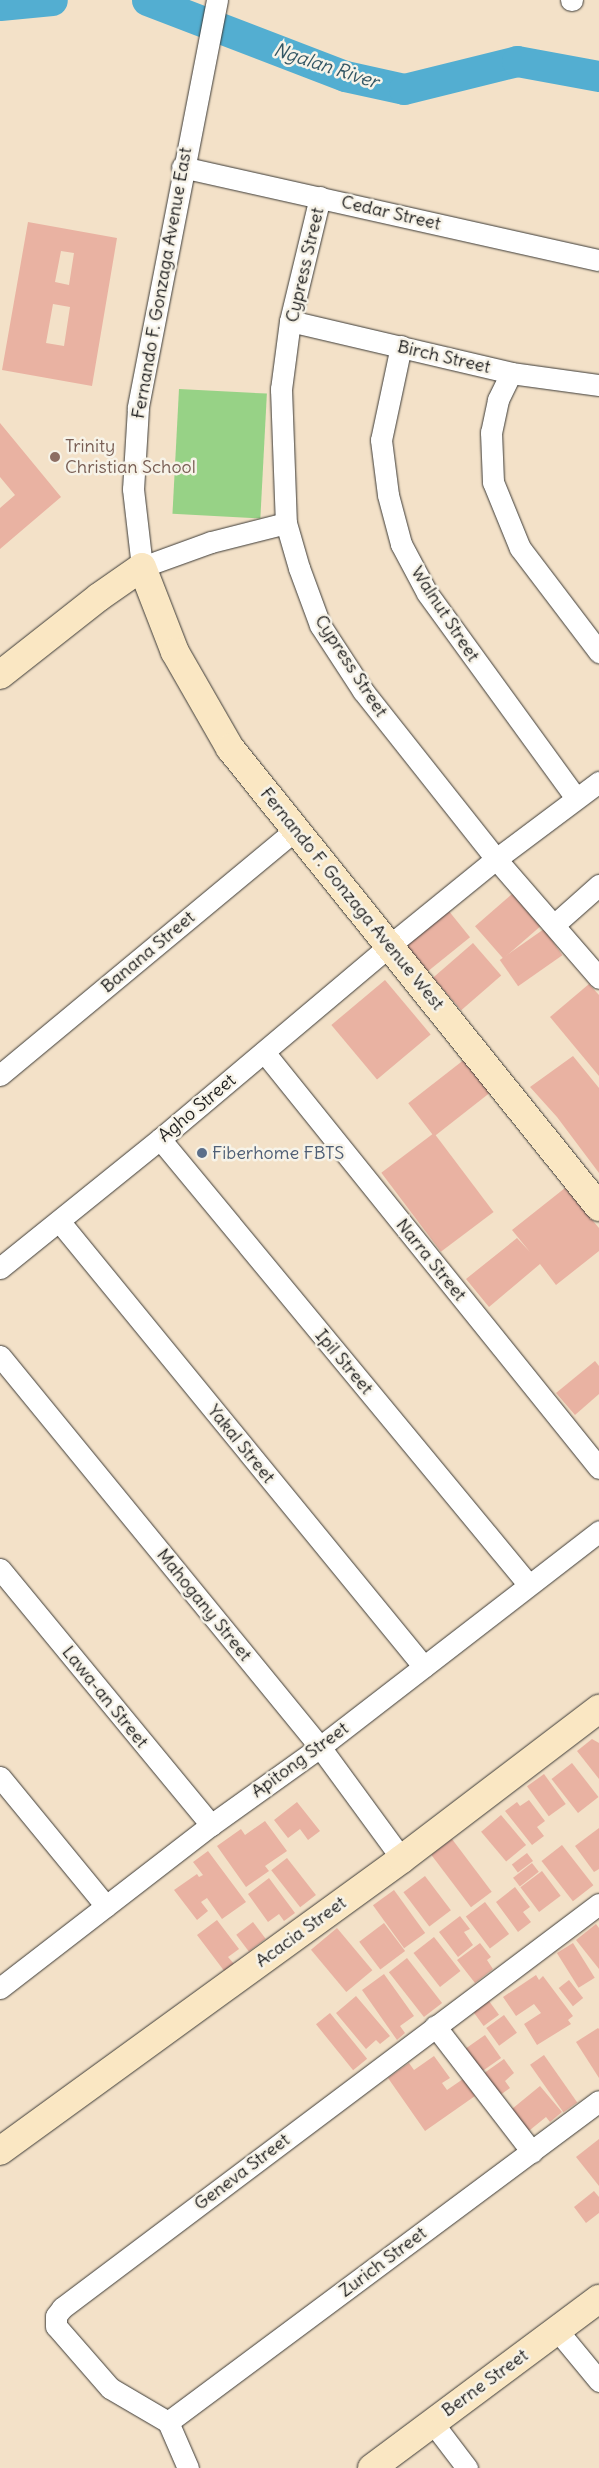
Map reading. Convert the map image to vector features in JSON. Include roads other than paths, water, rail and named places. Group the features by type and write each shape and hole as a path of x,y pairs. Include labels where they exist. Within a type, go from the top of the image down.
{"street":[{"name":"Fernando F. Gonzaga Avenue East","path":"142,567 134,506 133,452 149,341 182,167 217,4"},
{"name":"Cedar Street","path":"182,167 599,260"},
{"name":"Cypress Street","path":"320,197 290,321 281,388 280,431 286,523 320,625 363,691 496,859 555,924 599,978"},
{"name":"Birch Street","path":"290,321 511,373 599,385"},
{"name":"Walnut Street","path":"401,346 381,440 388,495 401,544 427,593 575,797"},
{"path":"511,373 498,400 491,432 492,482 520,548 599,652"},
{"path":"0,674 99,597 142,567 211,542 286,523"},
{"name":"Fernando F. Gonzaga Avenue West","path":"142,567 175,652 209,715 230,748 599,1207"},
{"name":"Agho Street","path":"0,1268 160,1139 390,945 575,797 599,782"},
{"name":"Banana Street","path":"0,1076 296,829"},
{"path":"555,924 599,885"},
{"name":"Narra Street","path":"264,1052 599,1468"},
{"name":"Ipil Street","path":"160,1139 528,1584"},
{"name":"Yakal Street","path":"58,1221 424,1667"},
{"name":"Mahogany Street","path":"0,1356 320,1747 402,1859"},
{"name":"Apitong Street","path":"0,1987 211,1825 320,1747 528,1584 599,1531"},
{"name":"Lawa-an Street","path":"0,1569 211,1825"},
{"name":"Acacia Street","path":"0,2150 402,1859 599,1709"},
{"path":"0,1777 106,1906"},
{"name":"Geneva Street","path":"168,2422 110,2388 56,2326 56,2316 62,2308 599,1904"},
{"path":"435,2026 532,2152"},
{"name":"Zurich Street","path":"168,2422 599,2101"},
{"name":"Berne Street","path":"372,2468 599,2299"},
{"path":"557,2330 599,2381"},
{"path":"168,2422 188,2468"},
{"path":"432,2422 467,2468"}],"waterway":[{"name":"Ngalan River","path":"0,5 52,0"},
{"name":"Ngalan River","path":"147,0 345,76 404,89 517,61 599,76"}],"place":[{"name":"Trinity Christian School","path":"55,457"},
{"name":"Fiberhome FBTS","path":"202,1153"}]}
